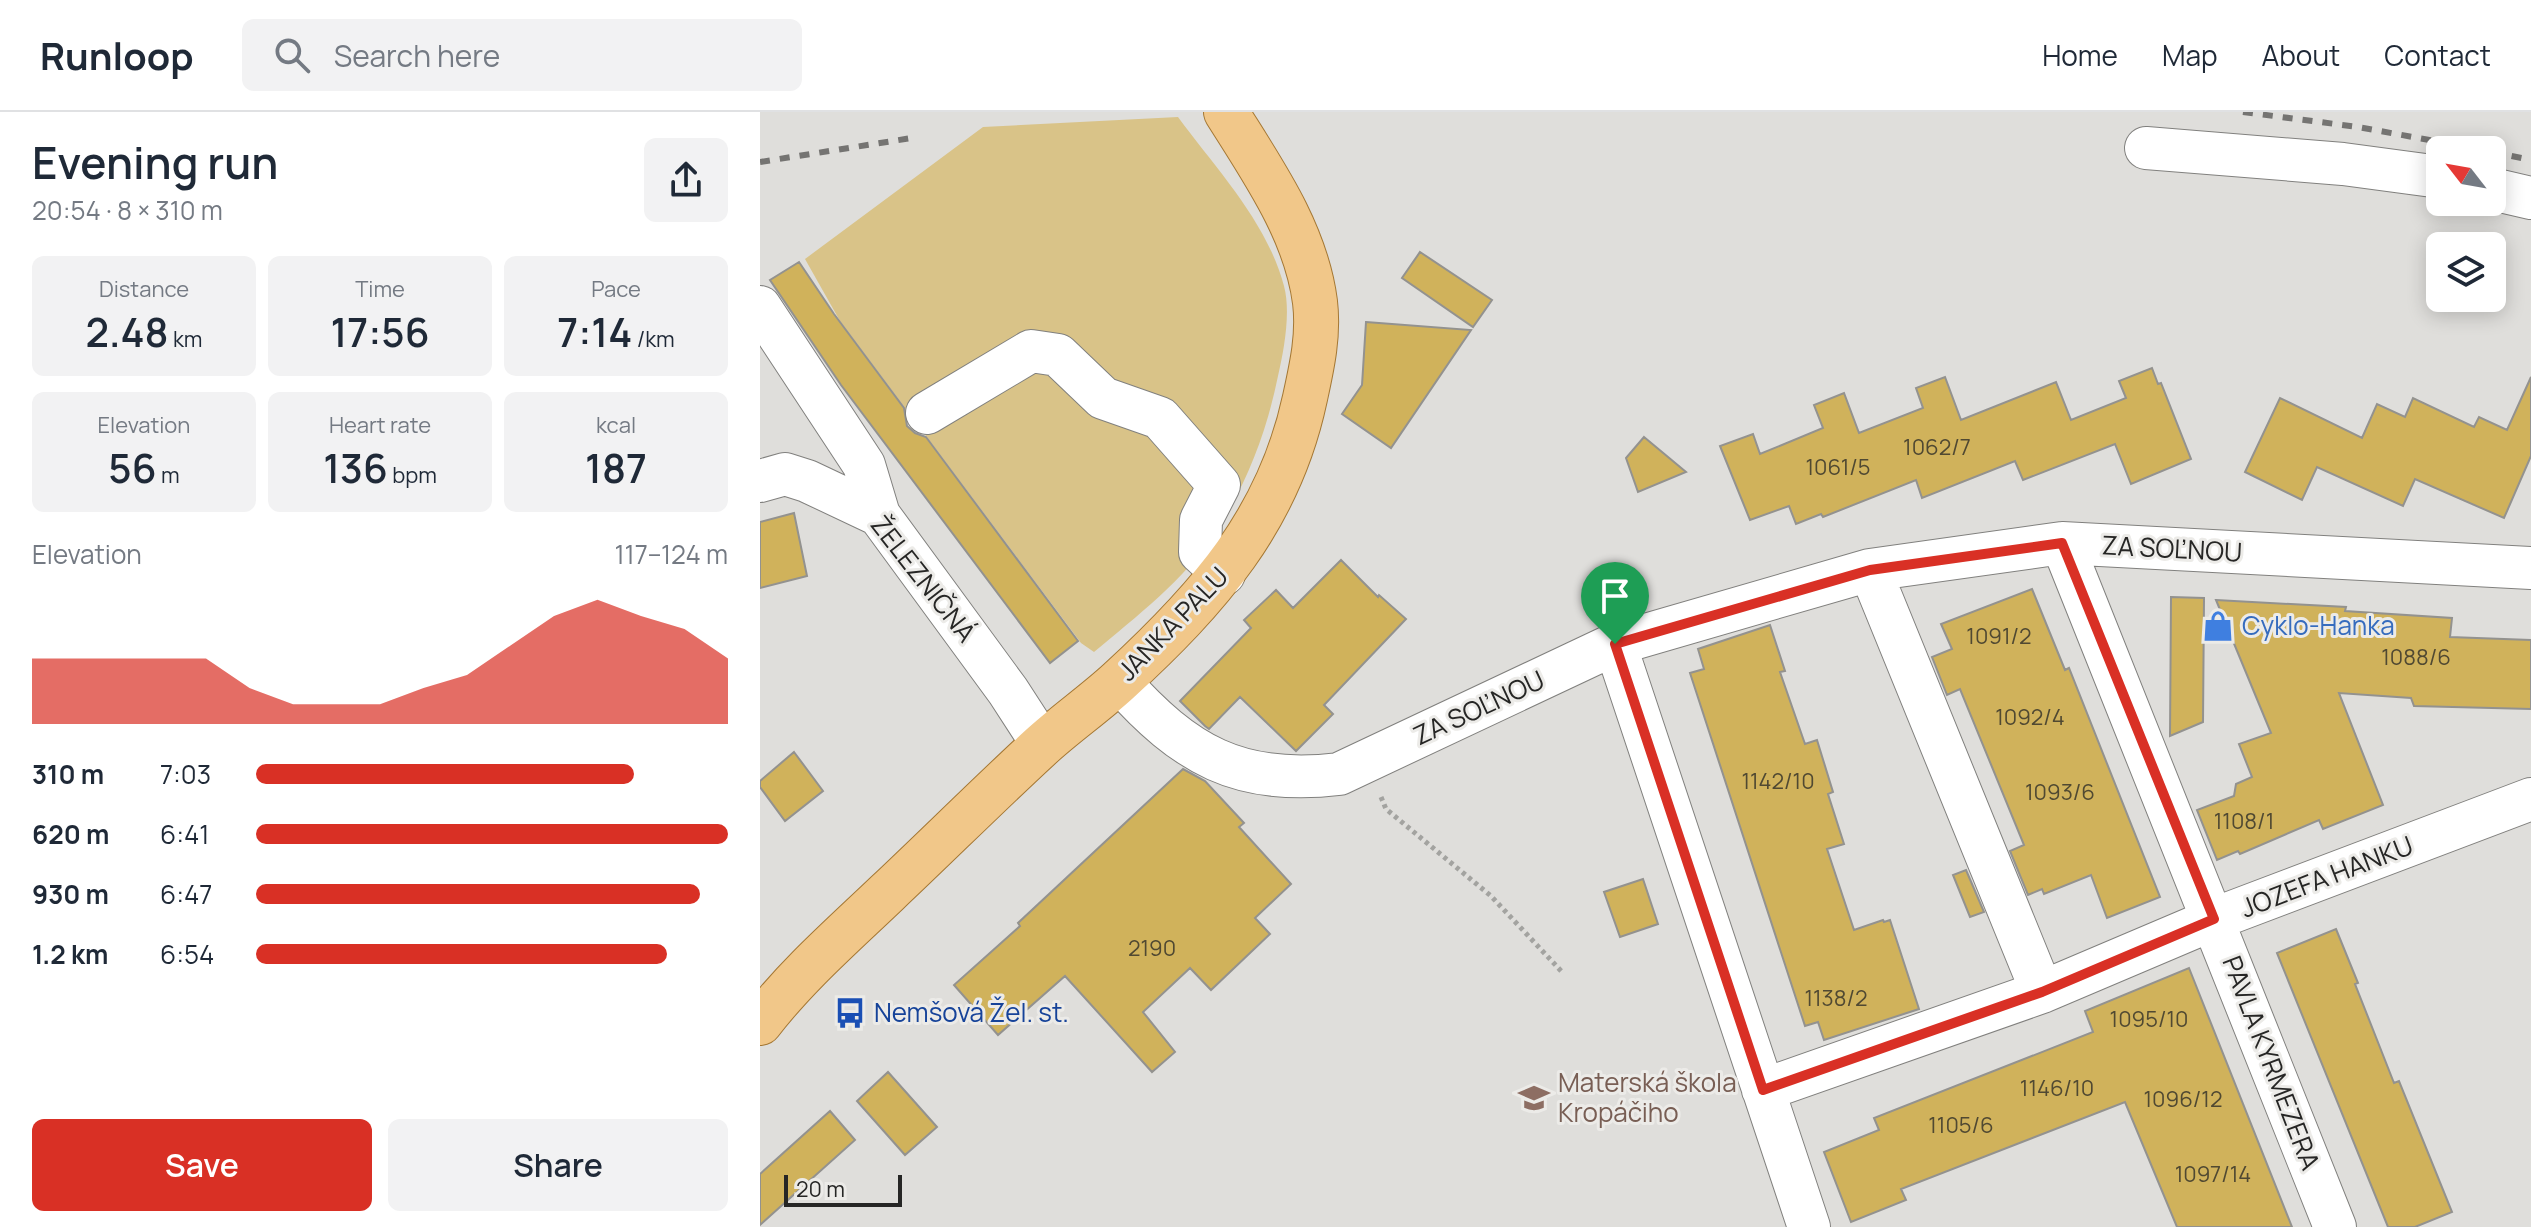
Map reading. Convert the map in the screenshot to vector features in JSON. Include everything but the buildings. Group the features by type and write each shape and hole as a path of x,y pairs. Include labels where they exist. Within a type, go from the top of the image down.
{"main road":[{"name":"JANKA PALU","path":"760,1023 801,975 1043,745 1119,681 1224,574 1258,521 1278,482 1301,418 1316,349 1315,303 1305,256 1283,208 1226,112"}],"street":[{"path":"2146,148 2343,164 2426,175"},
{"path":"2506,192 2531,198"},
{"path":"760,307 864,465 879,515"},
{"path":"927,413 1031,351 1058,355 1103,398 1160,418 1236,508 1258,521"},
{"name":"ŽELEZNIČNÁ","path":"773,478 807,481 879,515 1008,691 1043,745"},
{"path":"1219,485 1201,520 1200,552 1224,574"},
{"name":"ZA SOĽNOU","path":"1119,681 1181,741 1219,762 1261,774 1300,779 1339,774 1615,644 1870,570 2062,543 2531,568"},
{"name":"PAVLA KYRMEZERA","path":"2062,543 2335,1227"},
{"path":"1870,570 2042,992"},
{"path":"1615,644 1809,1227"},
{"name":"JOZEFA HANKU","path":"1763,1090 2042,992 2214,919 2531,799"}],"path":[{"path":"1377,784 1386,809 1491,896 1563,973"}],"shaded area":[{"path":"1178,117 1239,197 1266,240 1286,296 1284,343 1261,437 1246,477 1215,533 1175,582 1094,652 1081,643 840,321 805,259 983,127"}],"railway":[{"path":"2243,112 2426,139"},
{"path":"760,162 918,137"},
{"path":"2506,155 2531,160"}],"place":[{"name":"Cyklo-Hanka","path":"2218,626"},
{"name":"Nemšová Žel. st.","path":"850,1013"},
{"name":"Materská škola Kropáčiho","path":"1534,1098"}],"route":[{"path":"2062,543 2214,919 2042,992 1763,1090 1615,644 1870,570 2062,543"}]}
